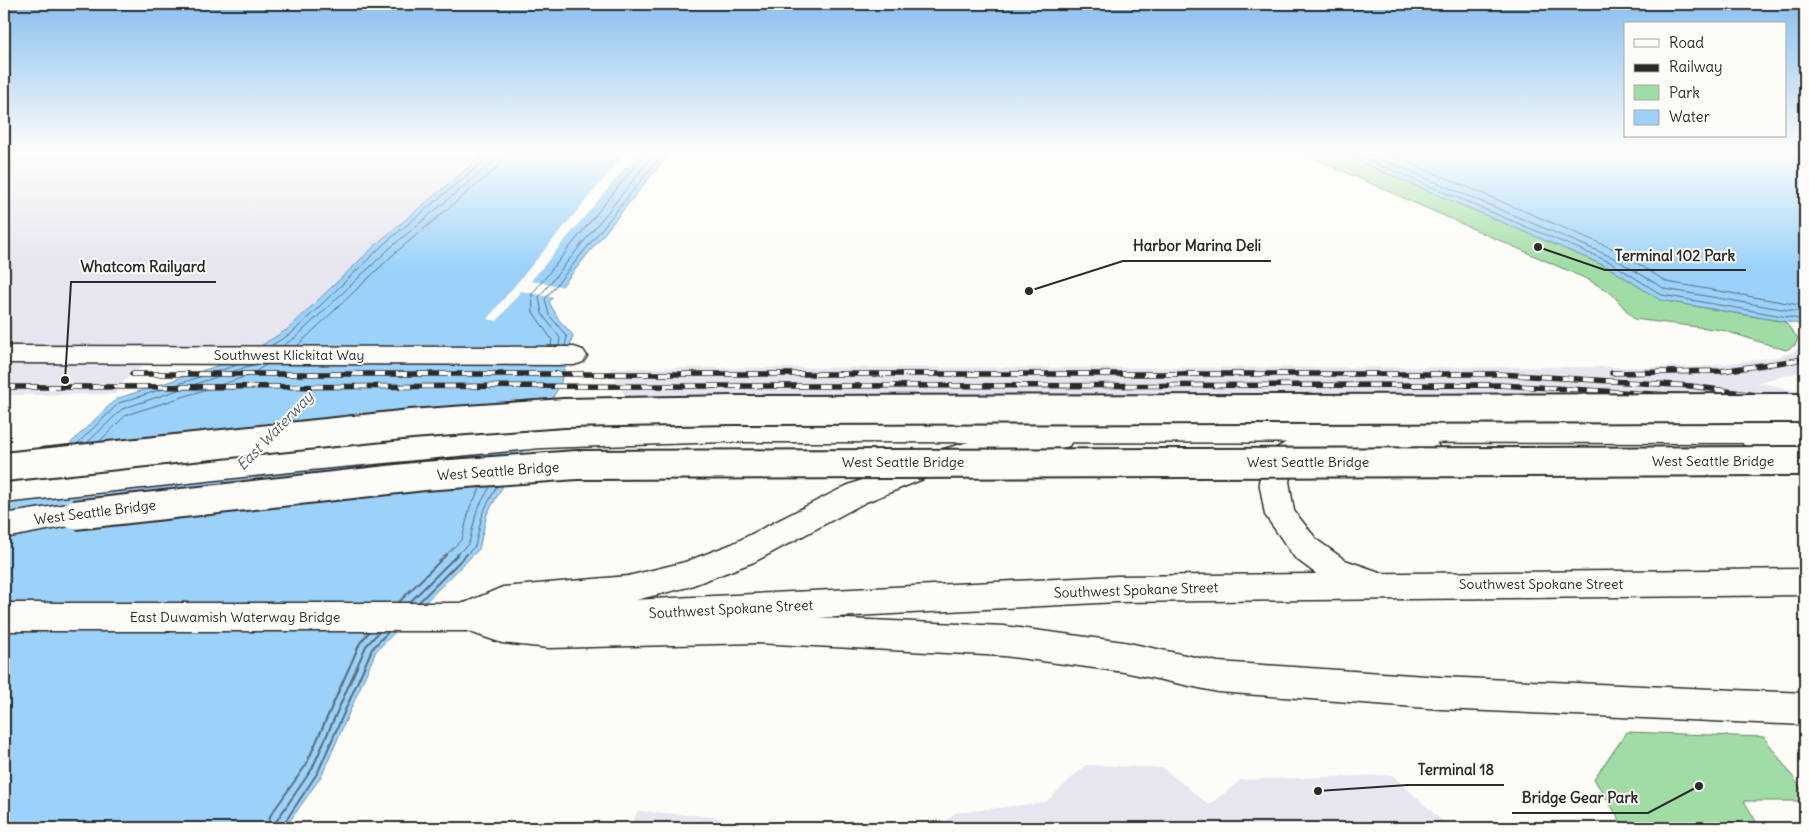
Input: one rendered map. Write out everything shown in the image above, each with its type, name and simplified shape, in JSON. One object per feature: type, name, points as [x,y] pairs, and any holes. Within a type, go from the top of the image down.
[{"type":"main road","name":"Southwest Klickitat Way","points":[[4,354],[574,356]]},
{"type":"main road","points":[[4,467],[411,424],[564,413],[752,410],[1805,408]]},
{"type":"main road","name":"West Seattle Bridge","points":[[4,492],[300,460],[542,438],[600,436],[726,432],[1805,433]]},
{"type":"main road","points":[[466,617],[502,601],[628,589],[688,574],[743,553],[856,494],[950,457],[994,445],[1061,439],[1314,439],[1389,437],[1745,440],[1805,445]]},
{"type":"main road","points":[[1380,585],[1334,570],[1306,549],[1280,515],[1274,482],[1283,457],[1314,439],[1393,449],[1671,451],[1759,463],[1805,474]]},
{"type":"main road","name":"West Seattle Bridge","points":[[4,525],[74,515],[424,476],[577,465],[1805,461]]},
{"type":"main road","name":"Southwest Spokane Street","points":[[466,617],[632,614],[1117,589],[1805,582]]},
{"type":"main road","name":"East Duwamish Waterway Bridge","points":[[4,617],[466,617]]},
{"type":"main road","points":[[466,617],[502,629],[549,634],[757,630],[1004,641],[1124,657],[1218,677],[1441,693],[1805,709]]},
{"type":"shaded area","points":[[4,190],[441,190],[382,239],[288,329],[241,358],[227,363],[143,365],[119,386],[117,394],[4,395]]},
{"type":"shaded area","points":[[1805,347],[1805,371],[1758,382],[1805,393],[1805,432],[1609,402],[1415,396],[625,397],[610,368],[1701,367],[1778,357]]},
{"type":"shaded area","points":[[1086,765],[1163,768],[1209,805],[1241,780],[1392,775],[1450,828],[935,828],[956,813],[1046,802]]},
{"type":"shaded area","points":[[638,811],[714,817],[762,828],[630,828]]},
{"type":"green space","points":[[1385,190],[1426,190],[1608,267],[1660,300],[1785,322],[1798,338],[1795,345],[1786,350],[1722,330],[1634,319],[1611,293],[1589,280]]},
{"type":"green space","points":[[1627,732],[1764,737],[1805,794],[1805,801],[1744,801],[1760,828],[1625,828],[1594,779]]},
{"type":"water","name":"East Waterway","points":[[441,190],[640,190],[549,302],[559,320],[573,335],[560,385],[487,514],[479,549],[376,651],[322,775],[285,828],[4,828],[4,508],[116,399],[241,358],[288,329],[382,239]]},
{"type":"water","points":[[1426,190],[1805,190],[1805,325],[1660,300],[1608,267]]},
{"type":"pier","points":[[595,190],[607,190],[531,281],[564,287],[555,298],[521,291],[497,321],[487,319]]},
{"type":"railway","points":[[1612,373],[1721,371],[1805,359]]},
{"type":"railway","points":[[132,374],[1499,374],[1691,386],[1805,402]]},
{"type":"railway","points":[[4,387],[1500,385],[1705,397],[1805,414]]},
{"type":"place","name":"Terminal 102 Park","points":[[1538,247]]},
{"type":"place","name":"Harbor Marina Deli","points":[[1029,291]]},
{"type":"place","name":"Whatcom Railyard","points":[[65,380]]},
{"type":"place","name":"Bridge Gear Park","points":[[1699,786]]},
{"type":"place","name":"Terminal 18","points":[[1318,791]]}]
